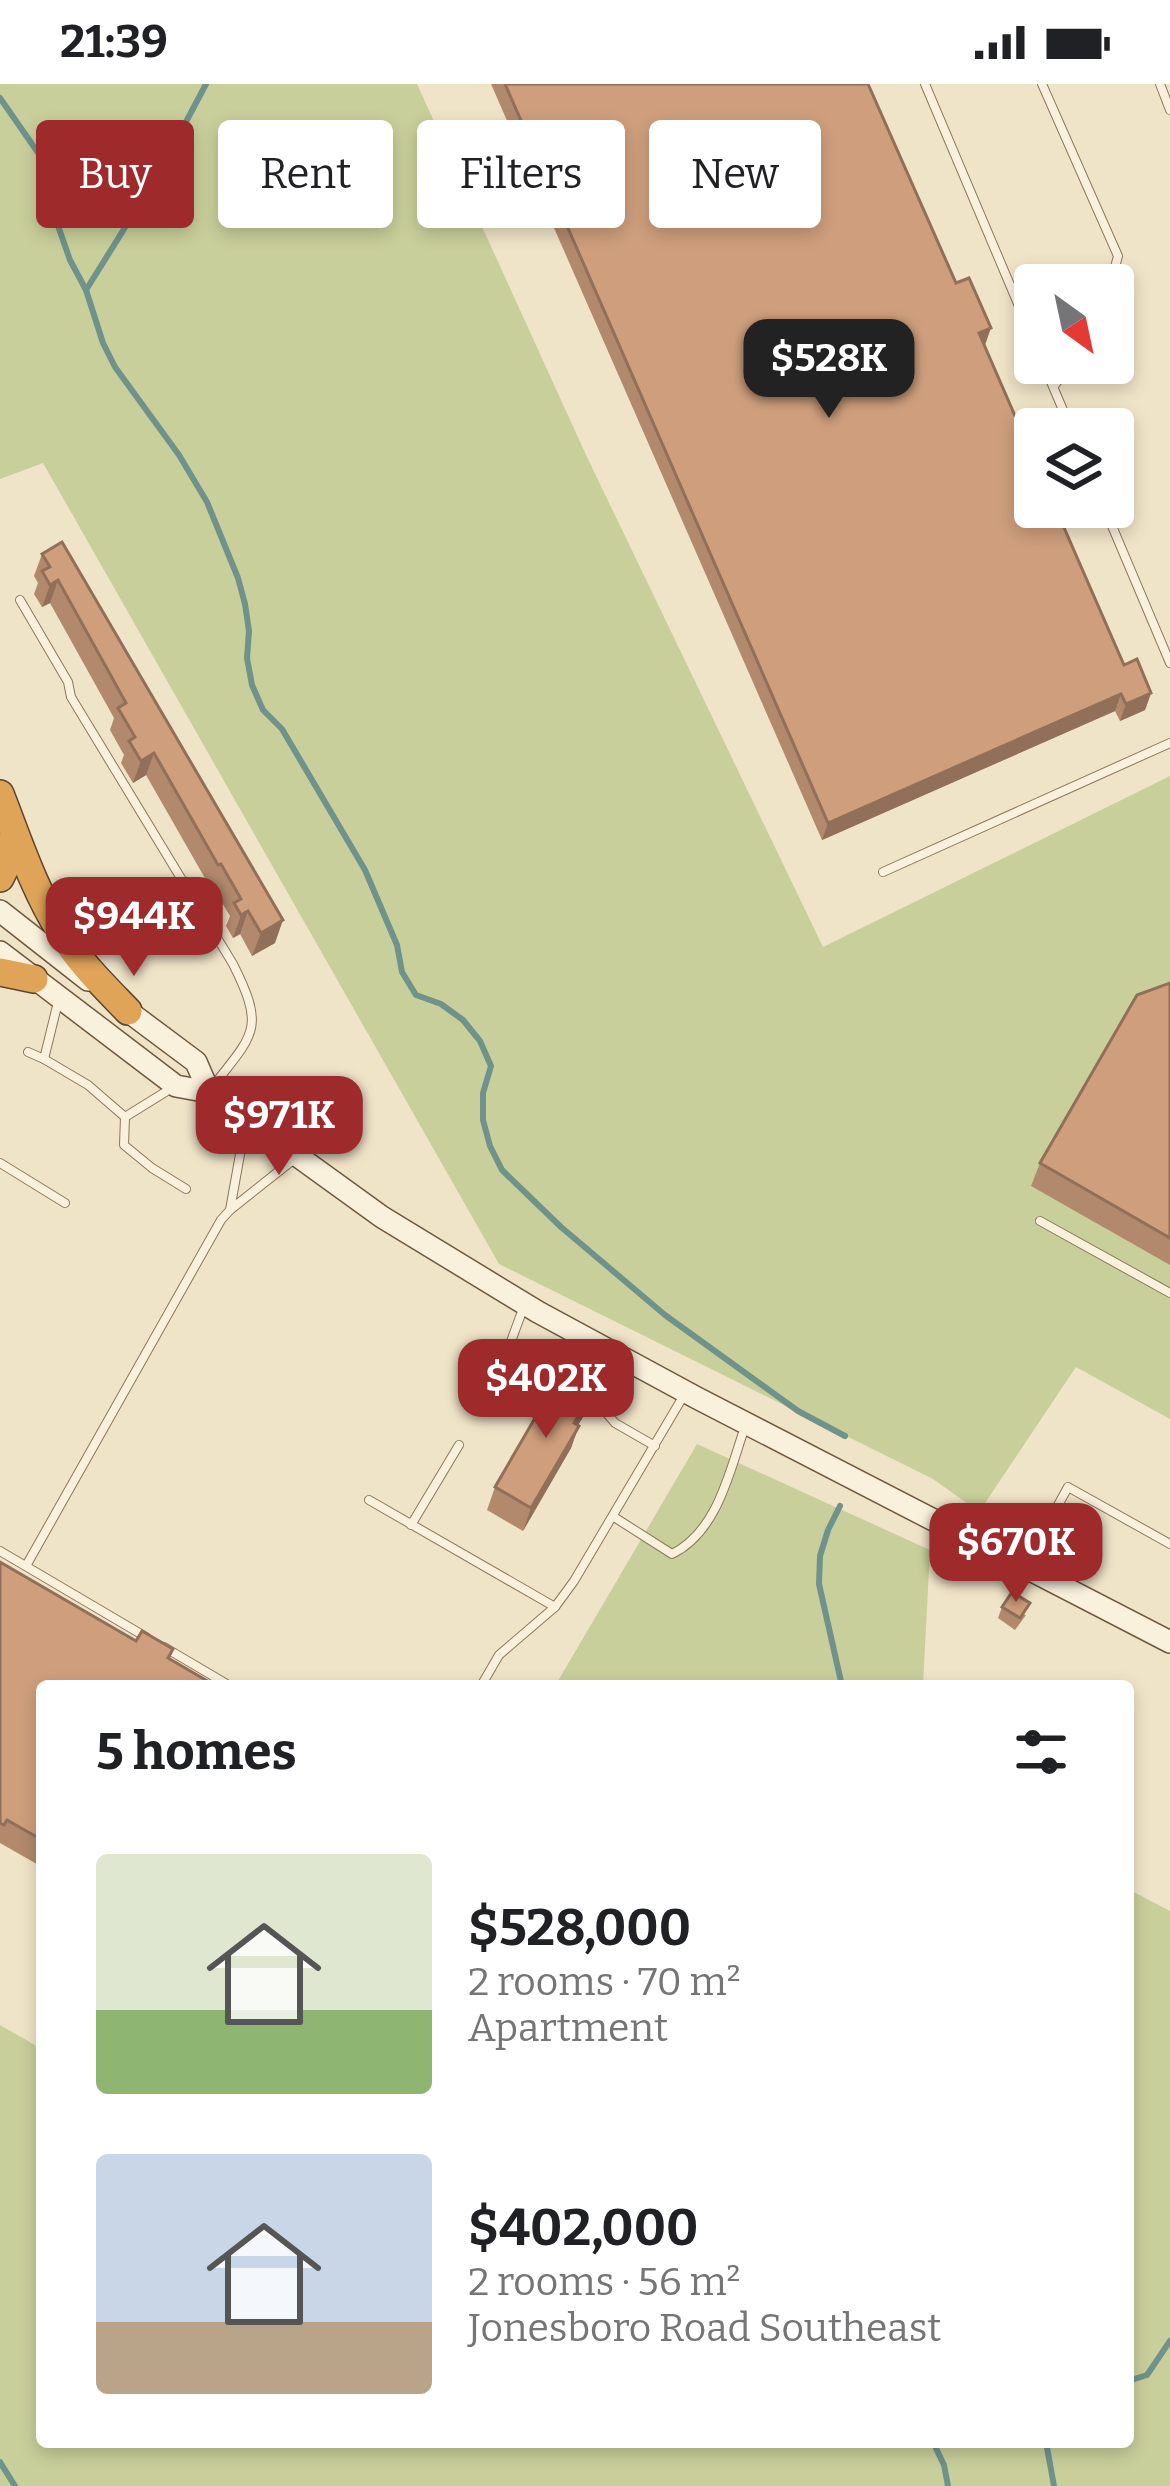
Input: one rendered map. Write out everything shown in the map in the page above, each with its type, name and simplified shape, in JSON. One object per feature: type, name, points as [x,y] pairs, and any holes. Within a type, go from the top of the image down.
[{"type":"highway","points":[[0,794],[62,936],[128,1011]]},
{"type":"highway","points":[[0,878],[10,858],[14,829]]},
{"type":"highway","points":[[0,972],[34,979]]},
{"type":"main road","points":[[0,911],[196,1062],[209,1092]]},
{"type":"main road","points":[[0,952],[176,1086],[209,1092],[382,1217],[525,1304],[1170,1642]]},
{"type":"lane","points":[[926,84],[1014,294]]},
{"type":"lane","points":[[1042,84],[1118,256],[1116,264]]},
{"type":"lane","points":[[1160,84],[1170,110]]},
{"type":"lane","points":[[1052,384],[1062,408]]},
{"type":"lane","points":[[1113,528],[1170,663]]},
{"type":"lane","points":[[20,600],[68,682],[80,713],[249,998],[253,1026],[249,1039],[209,1092]]},
{"type":"lane","points":[[883,872],[1170,743]]},
{"type":"lane","points":[[44,1059],[59,998]]},
{"type":"lane","points":[[28,1052],[88,1085],[124,1117],[124,1145],[186,1189]]},
{"type":"lane","points":[[124,1117],[176,1086]]},
{"type":"lane","points":[[230,1210],[247,1120]]},
{"type":"lane","points":[[26,1566],[221,1220],[298,1156]]},
{"type":"lane","points":[[0,1163],[65,1203]]},
{"type":"lane","points":[[1040,1221],[1170,1293]]},
{"type":"lane","points":[[525,1304],[496,1390],[512,1403],[532,1400],[556,1379],[597,1402],[615,1424],[655,1446]]},
{"type":"lane","points":[[484,1680],[499,1655],[555,1607],[614,1517],[686,1391]]},
{"type":"lane","points":[[614,1517],[673,1554],[685,1548],[703,1529],[719,1500],[746,1422]]},
{"type":"lane","points":[[411,1525],[459,1445]]},
{"type":"lane","points":[[1025,1566],[1068,1487],[1170,1544]]},
{"type":"lane","points":[[369,1501],[555,1607]]},
{"type":"lane","points":[[0,1551],[220,1680]]},
{"type":"green space","points":[[0,84],[417,84],[433,120],[417,120],[417,228],[483,228],[587,457],[823,947],[1170,776],[1170,1419],[1076,1367],[979,1512],[933,1479],[499,1264],[43,463],[0,479]]},
{"type":"green space","points":[[697,1444],[930,1550],[923,1680],[559,1680]]},
{"type":"green space","points":[[1134,1892],[1170,1911],[1170,2486],[0,2486],[0,2025],[36,2046],[36,2448],[1134,2448]]},
{"type":"building","points":[[505,84],[868,84],[956,283],[969,278],[991,328],[979,333],[1014,414],[1014,528],[1064,528],[1124,665],[1137,659],[1151,693],[1126,704],[1121,694],[828,823],[568,228],[625,228],[625,120],[521,120]]},
{"type":"building","points":[[62,542],[283,920],[261,933],[248,911],[241,915],[234,903],[241,899],[154,753],[141,761],[129,741],[135,737],[118,708],[126,703],[58,580],[50,585],[42,571],[50,567],[42,554]]},
{"type":"building","points":[[1170,983],[1170,1238],[1040,1163],[1137,995]]},
{"type":"building","points":[[570,1369],[597,1384],[574,1423],[579,1426],[531,1508],[495,1487],[542,1406],[547,1408]]},
{"type":"building","points":[[0,1562],[136,1641],[142,1631],[173,1649],[168,1658],[206,1680],[36,1680],[36,1837],[7,1820],[0,1823]]},
{"type":"building","points":[[1012,1592],[1030,1603],[1020,1618],[1002,1607]]},
{"type":"waterway","points":[[86,290],[159,173],[206,84]]},
{"type":"waterway","points":[[0,98],[48,167],[56,220],[115,367],[207,502],[238,578],[249,631],[252,685],[263,710],[282,729],[365,870],[397,945],[402,972],[416,995],[441,1004],[480,1041],[491,1066],[483,1093],[483,1120],[502,1170],[665,1315],[798,1411],[845,1436]]},
{"type":"waterway","points":[[840,1506],[820,1556],[819,1584],[841,1680]]},
{"type":"waterway","points":[[1134,2379],[1147,2375],[1170,2341]]},
{"type":"waterway","points":[[936,2448],[948,2486]]},
{"type":"waterway","points":[[1047,2448],[1054,2486]]},
{"type":"waterway","points":[[0,2462],[15,2486]]}]
